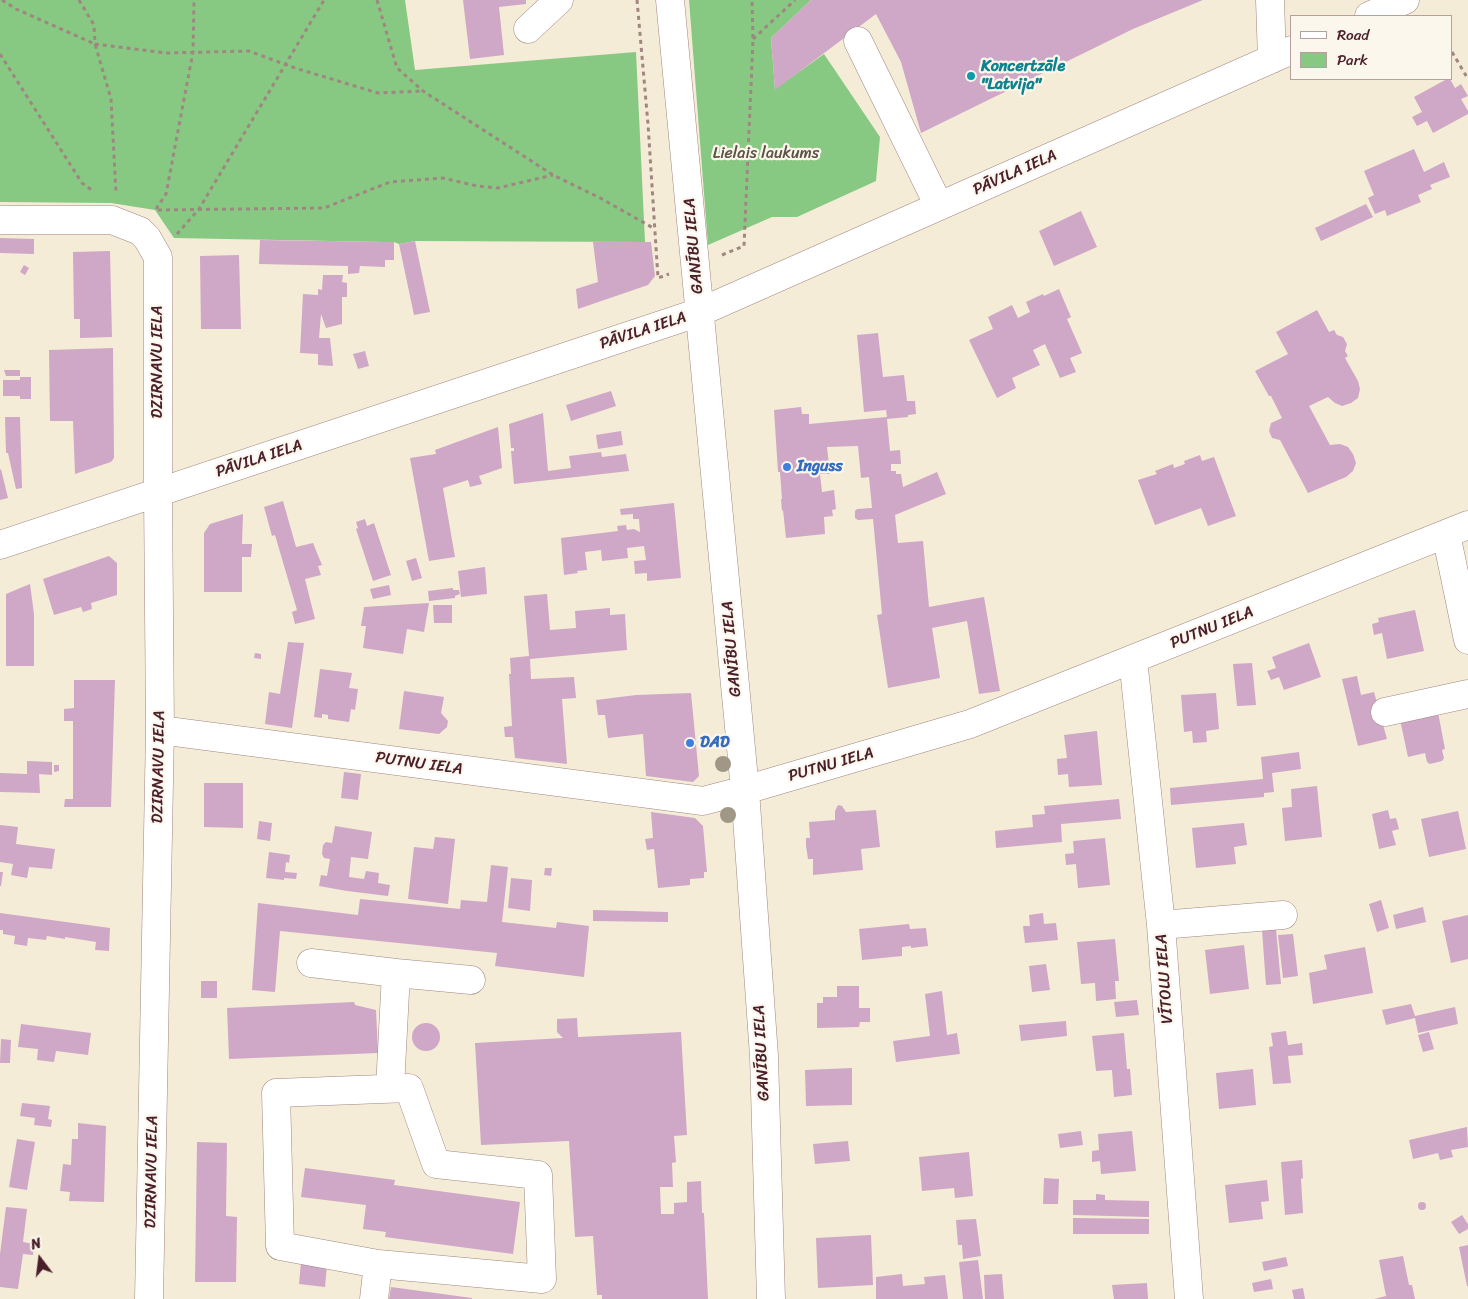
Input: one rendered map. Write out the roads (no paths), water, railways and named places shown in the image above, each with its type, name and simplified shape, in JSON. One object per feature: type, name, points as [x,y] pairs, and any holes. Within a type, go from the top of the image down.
[{"type":"street","points":[[528,29],[559,0]]},
{"type":"street","name":"GANĪBU IELA","points":[[670,0],[745,790],[764,1056],[771,1299]]},
{"type":"street","points":[[1270,0],[1282,55]]},
{"type":"street","points":[[858,40],[939,206]]},
{"type":"street","name":"PĀVILA IELA","points":[[0,546],[700,312],[1282,55]]},
{"type":"street","name":"DZIRNAVU IELA","points":[[0,220],[112,212],[140,231],[152,247],[158,493],[160,730],[149,1299]]},
{"type":"street","points":[[1457,530],[1468,640]]},
{"type":"street","name":"PUTNU IELA","points":[[160,730],[703,801],[970,724],[1457,530]]},
{"type":"street","name":"VĪTOLU IELA","points":[[1133,659],[1161,925],[1189,1299]]},
{"type":"street","points":[[1385,712],[1468,694]]},
{"type":"street","points":[[1161,925],[1283,915]]},
{"type":"street","points":[[311,963],[471,980]]},
{"type":"street","points":[[390,1088],[396,973]]},
{"type":"street","points":[[409,1088],[436,1164],[538,1175],[542,1279],[378,1264],[280,1246],[276,1093],[409,1088]]},
{"type":"street","points":[[374,1299],[378,1264]]},
{"type":"place","name":"Koncertzāle \"Latvija\"","points":[[971,76]]},
{"type":"place","name":"Inguss","points":[[787,467]]},
{"type":"place","name":"DAD","points":[[690,743]]},
{"type":"park label","name":"Lielais laukums","points":[[766,154]]}]
